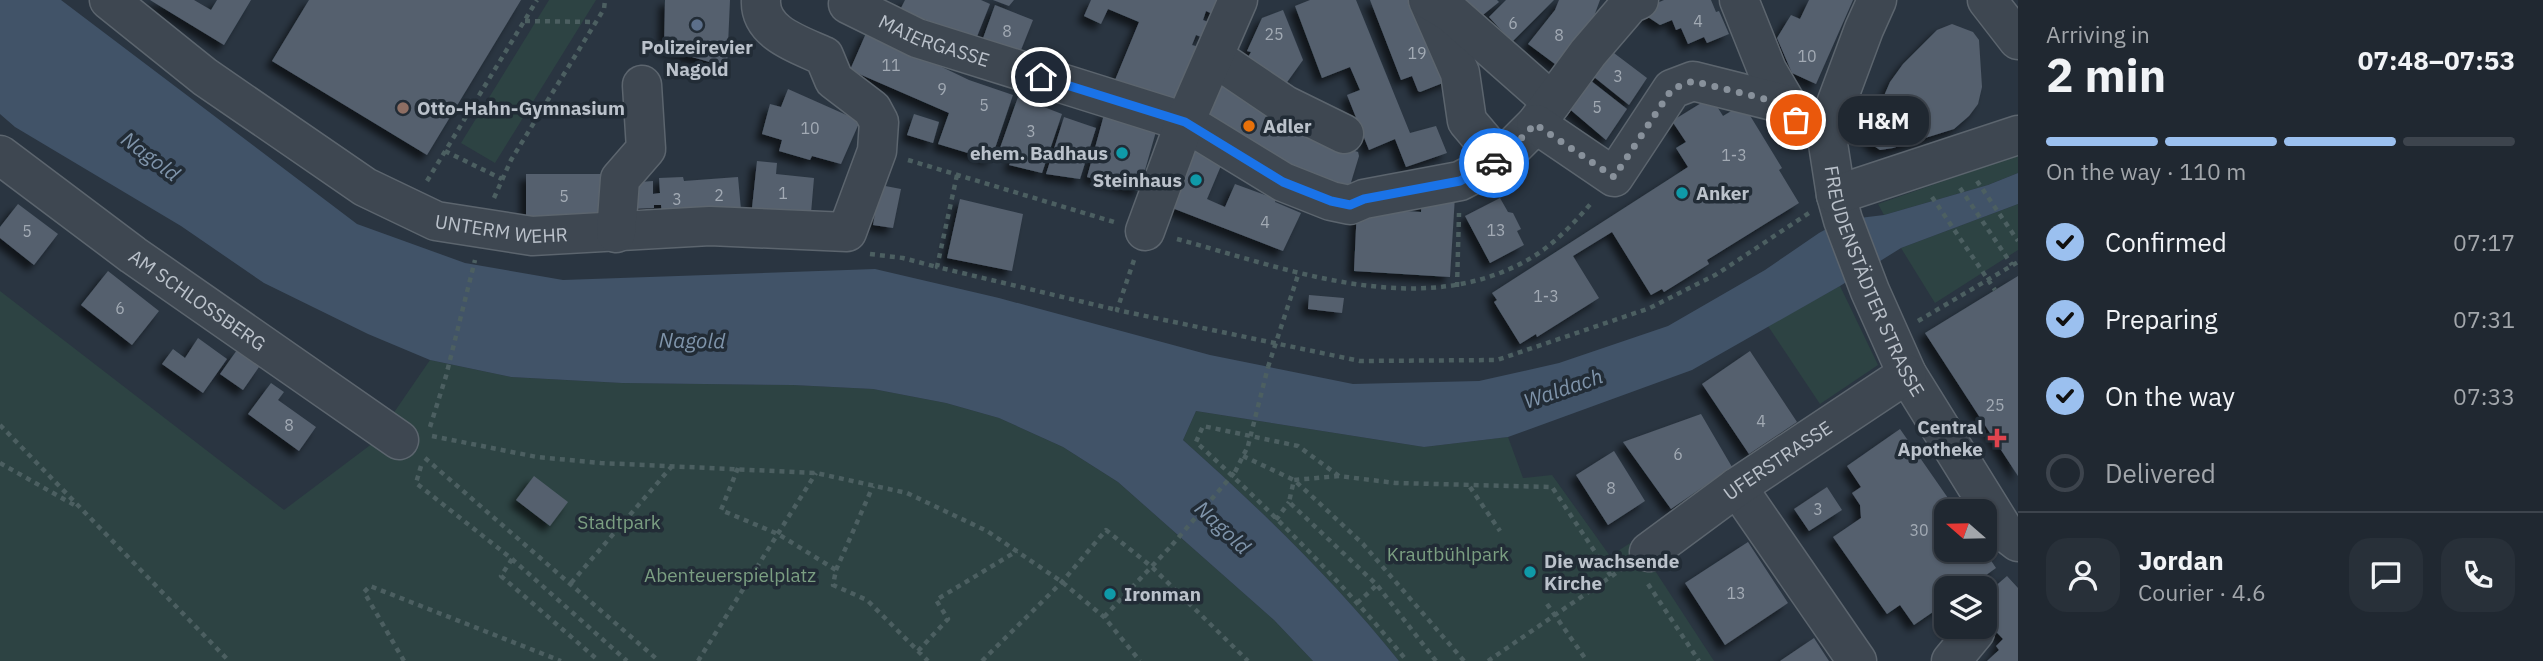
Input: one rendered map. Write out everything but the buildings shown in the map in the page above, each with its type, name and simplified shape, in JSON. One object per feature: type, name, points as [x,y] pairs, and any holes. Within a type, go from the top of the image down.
[{"type":"street","name":"UNTERM WEHR","points":[[109,0],[228,92],[365,187],[478,244],[532,236],[710,226],[847,232],[878,136]]},
{"type":"street","points":[[761,0],[761,8],[771,26],[785,39],[824,56],[834,80],[872,109],[878,136]]},
{"type":"street","points":[[1145,231],[1185,122],[1238,0]]},
{"type":"street","points":[[1428,0],[1451,13],[1504,60],[1544,113],[1614,177],[1672,89],[1693,81],[1785,104]]},
{"type":"street","points":[[1428,0],[1460,73],[1467,121],[1500,160]]},
{"type":"street","name":"MAIERGASSE","points":[[848,2],[917,37],[1185,122],[1283,182],[1331,201],[1350,205],[1364,199],[1460,181],[1500,160],[1544,113],[1588,53],[1630,4],[1639,0]]},
{"type":"street","name":"FREUDENSTÄDTER STRASSE","points":[[1877,0],[1826,131],[1839,207],[1870,291],[1907,374],[2006,532],[2018,542]]},
{"type":"street","points":[[1987,0],[2018,40]]},
{"type":"street","points":[[824,56],[848,2]]},
{"type":"street","points":[[1746,3],[1767,70],[1785,104],[1796,120],[1826,131]]},
{"type":"street","points":[[1214,57],[1285,105],[1344,134]]},
{"type":"street","points":[[1463,95],[1504,60]]},
{"type":"street","points":[[616,233],[620,179],[646,149],[642,85]]},
{"type":"street","points":[[1839,207],[2018,135]]},
{"type":"street","name":"AM SCHLOSSBERG","points":[[0,155],[133,255],[399,440]]},
{"type":"street","name":"UFERSTRASSE","points":[[1641,557],[1737,487],[1907,374]]},
{"type":"street","points":[[1737,487],[1857,661]]},
{"type":"street","points":[[1951,661],[1969,639]]},
{"type":"path","points":[[411,209],[537,0]]},
{"type":"path","points":[[605,0],[604,9],[502,179],[478,244],[446,376],[428,435],[537,457],[601,463],[673,464],[816,473],[907,493],[987,531],[1062,582],[1104,617],[1140,661]]},
{"type":"path","points":[[524,21],[595,23]]},
{"type":"path","points":[[878,136],[957,175],[1145,231],[1361,286],[1416,289],[1457,287],[1503,271],[1539,253],[1573,224],[1614,177]]},
{"type":"path","points":[[445,151],[502,179]]},
{"type":"path","points":[[957,175],[937,267],[1117,310],[1360,361],[1497,360],[1650,308],[1839,207]]},
{"type":"path","points":[[1974,176],[2018,241]]},
{"type":"path","points":[[1457,287],[1460,181]]},
{"type":"path","points":[[1957,184],[2012,265]]},
{"type":"path","points":[[1926,188],[1995,290]]},
{"type":"path","points":[[1117,310],[1145,231]]},
{"type":"path","points":[[1890,338],[2018,262]]},
{"type":"path","points":[[1104,617],[1172,545],[1235,472],[1248,446],[1274,343],[1298,271]]},
{"type":"path","points":[[0,425],[229,661]]},
{"type":"path","points":[[1339,476],[1298,446],[1249,433],[1203,426],[1196,442],[1357,603],[1407,661]]},
{"type":"path","points":[[627,661],[512,559],[416,483],[424,456],[659,661]]},
{"type":"path","points":[[1243,456],[1294,480],[1363,544],[1464,661]]},
{"type":"path","points":[[0,463],[81,509]]},
{"type":"path","points":[[571,583],[673,464]]},
{"type":"path","points":[[738,468],[721,510],[778,534],[836,569]]},
{"type":"path","points":[[698,661],[816,473]]},
{"type":"path","points":[[1294,480],[1339,476],[1395,483],[1552,488],[1611,576]]},
{"type":"path","points":[[1276,520],[1289,502],[1294,480]]},
{"type":"path","points":[[873,486],[836,569],[833,585],[867,600],[928,661]]},
{"type":"path","points":[[1469,487],[1500,531]]},
{"type":"path","points":[[1289,502],[1377,585],[1436,661]]},
{"type":"path","points":[[982,661],[1062,582],[1106,530],[1152,567],[1248,661]]},
{"type":"path","points":[[918,651],[948,619],[936,600],[1017,551]]},
{"type":"path","points":[[1489,661],[1641,557],[1699,661]]},
{"type":"path","points":[[512,559],[501,576],[599,661]]},
{"type":"path","points":[[1357,603],[1377,585]]},
{"type":"path","points":[[404,661],[364,592],[370,586],[561,661]]},
{"type":"path","points":[[1547,604],[1587,661]]},
{"type":"green space","points":[[549,0],[596,0],[495,163],[461,143]]},
{"type":"green space","points":[[2018,155],[2018,173],[1988,185],[1884,215],[1878,204]]},
{"type":"green space","points":[[2018,204],[2018,250],[1935,303],[1901,248]]},
{"type":"green space","points":[[1840,286],[1878,365],[1820,404],[1768,326]]},
{"type":"green space","name":"Stadtpark","points":[[0,291],[284,510],[373,443],[430,360],[511,377],[622,383],[873,389],[946,403],[999,418],[1063,447],[1118,482],[1274,620],[1313,661],[0,661]]},
{"type":"green space","name":"Krautbühlpark","points":[[1196,411],[1424,447],[1508,437],[1523,478],[1552,475],[1610,556],[1635,540],[1714,661],[1399,661],[1349,602],[1296,546],[1183,440]]},
{"type":"water","points":[[0,0],[61,0],[357,224],[465,263],[563,280],[875,269],[999,298],[1210,355],[1353,384],[1479,381],[1559,363],[1668,326],[1765,270],[1843,220],[1884,215],[1988,185],[2018,173],[2018,204],[1901,248],[1692,370],[1508,437],[1424,447],[1196,411],[1183,440],[1296,546],[1349,602],[1399,661],[1313,661],[1274,620],[1118,482],[1063,447],[999,418],[946,403],[873,389],[622,383],[511,377],[430,360],[368,334],[264,283],[181,226],[15,127],[0,114]]},
{"type":"way so far","points":[[1494,163],[1535,124],[1614,177],[1672,89],[1693,81],[1785,104],[1796,120]]},
{"type":"place","name":"Polizeirevier Nagold","points":[[697,25]]},
{"type":"place","name":"Otto-Hahn-Gymnasium","points":[[403,108]]},
{"type":"place","name":"H&M","points":[[1796,120]]},
{"type":"place","name":"Adler","points":[[1249,126]]},
{"type":"place","name":"ehem. Badhaus","points":[[1122,153]]},
{"type":"place","name":"Steinhaus","points":[[1196,180]]},
{"type":"place","name":"Anker","points":[[1682,193]]},
{"type":"place","name":"Central Apotheke","points":[[1997,438]]},
{"type":"place","name":"Die wachsende Kirche","points":[[1530,572]]},
{"type":"place","name":"Ironman","points":[[1110,594]]},
{"type":"route","points":[[1041,77],[1185,122],[1283,182],[1331,201],[1350,205],[1364,199],[1460,181],[1494,163]]},
{"type":"water label","name":"Nagold","points":[[151,156]]},
{"type":"water label","name":"Nagold","points":[[692,340]]},
{"type":"water label","name":"Waldach","points":[[1563,388]]},
{"type":"water label","name":"Nagold","points":[[1223,527]]},
{"type":"park label","name":"Abenteuerspielplatz","points":[[730,575]]}]
